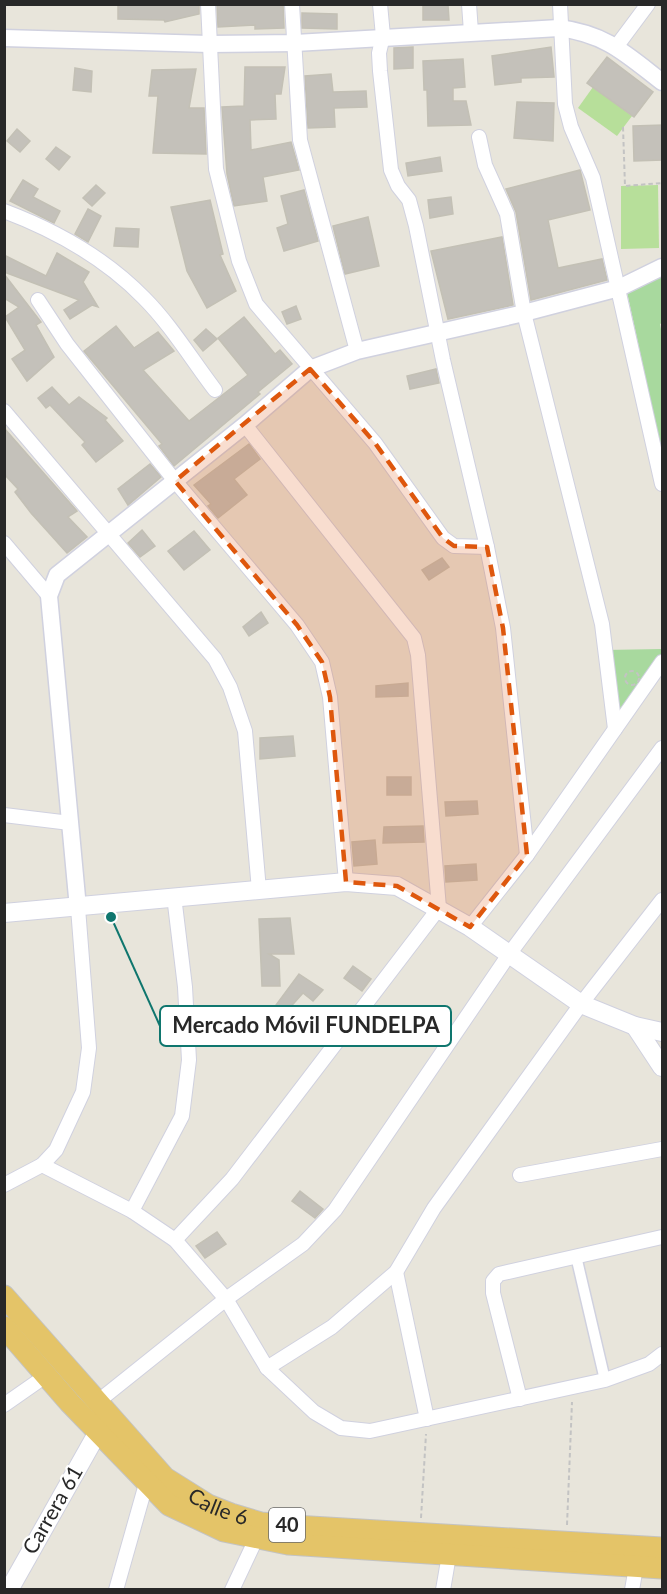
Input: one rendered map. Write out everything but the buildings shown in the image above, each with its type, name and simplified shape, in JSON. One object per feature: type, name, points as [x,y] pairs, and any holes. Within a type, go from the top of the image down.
[{"type":"highway","name":"Calle 6","points":[[4,1296],[96,1403],[165,1478],[207,1505],[261,1523],[663,1548]]},
{"type":"highway","name":"Calle 6","points":[[4,1327],[146,1484],[169,1505],[224,1531],[256,1539],[449,1555],[663,1568]]},
{"type":"main road","points":[[4,913],[346,882],[396,886],[470,927],[581,1004],[635,1026],[663,1032]]},
{"type":"main road","points":[[635,1026],[663,1067]]},
{"type":"main road","name":"Carrera 61","points":[[9,1590],[98,1432]]},
{"type":"street","points":[[208,4],[216,169],[239,261],[256,304],[375,443],[443,538],[454,546],[487,548]]},
{"type":"street","points":[[292,4],[300,140],[357,351]]},
{"type":"street","points":[[380,4],[382,36],[379,53],[380,71],[391,170],[398,186],[409,200],[503,627],[527,855]]},
{"type":"street","points":[[470,4],[471,32]]},
{"type":"street","points":[[560,4],[559,28],[565,104],[571,127],[592,178],[663,484]]},
{"type":"street","points":[[616,47],[648,4]]},
{"type":"street","points":[[4,38],[209,44],[295,43],[382,36],[559,28],[586,31],[616,47],[663,82]]},
{"type":"street","points":[[479,136],[486,165],[507,214],[524,313],[602,624],[615,729]]},
{"type":"street","points":[[4,211],[47,227],[110,268],[145,299],[215,390]]},
{"type":"street","points":[[4,1185],[42,1165],[56,1150],[83,1092],[89,1048],[49,596],[57,575],[245,425],[310,369],[357,351],[524,313],[619,288],[663,267]]},
{"type":"street","points":[[38,300],[67,344],[175,481],[297,625],[322,662],[330,697],[346,882]]},
{"type":"street","points":[[4,411],[214,658],[230,687],[245,731],[259,890]]},
{"type":"street","points":[[175,1240],[232,1179],[439,908],[418,655],[414,638],[245,425]]},
{"type":"street","points":[[4,543],[49,596]]},
{"type":"street","points":[[470,927],[527,855],[663,662]]},
{"type":"street","points":[[96,1403],[226,1299],[303,1244],[335,1210],[510,953],[663,748]]},
{"type":"street","points":[[4,816],[70,823]]},
{"type":"street","points":[[132,1211],[182,1116],[185,1094],[189,1060],[186,997],[174,896]]},
{"type":"street","points":[[267,1368],[332,1327],[396,1272],[434,1208],[581,1004],[663,900]]},
{"type":"street","points":[[520,1175],[663,1149]]},
{"type":"street","points":[[42,1165],[132,1211],[175,1240],[226,1299],[267,1368],[314,1412],[341,1428],[370,1431],[605,1380],[649,1364],[663,1354]]},
{"type":"street","points":[[520,1399],[493,1293],[493,1281],[499,1274],[663,1237]]},
{"type":"street","points":[[576,1256],[605,1380]]},
{"type":"street","points":[[396,1272],[427,1419]]},
{"type":"street","points":[[4,1405],[46,1375]]},
{"type":"street","points":[[116,1590],[146,1484]]},
{"type":"street","points":[[232,1590],[256,1539]]},
{"type":"street","points":[[443,1590],[449,1555]]},
{"type":"street","points":[[632,1590],[636,1567]]},
{"type":"path","points":[[623,127],[626,186],[663,183]]},
{"type":"path","points":[[636,672],[639,680],[636,684],[629,685],[626,675],[636,672]]},
{"type":"path","points":[[567,1542],[573,1387]]},
{"type":"path","points":[[420,1534],[427,1419]]},
{"type":"highlighted area","points":[[310,369],[375,443],[443,538],[454,546],[487,547],[503,628],[527,855],[470,927],[397,886],[346,882],[330,697],[322,662],[297,625],[175,481]]},
{"type":"green space","points":[[593,87],[632,116],[617,136],[578,108]]},
{"type":"green space","points":[[658,185],[659,248],[621,249],[621,186]]},
{"type":"green space","points":[[662,275],[662,323],[660,324],[662,334],[662,453],[627,292]]},
{"type":"green space","points":[[662,649],[662,662],[615,729],[605,650]]},
{"type":"place","name":"Mercado Móvil FUNDELPA","points":[[111,917]]}]
